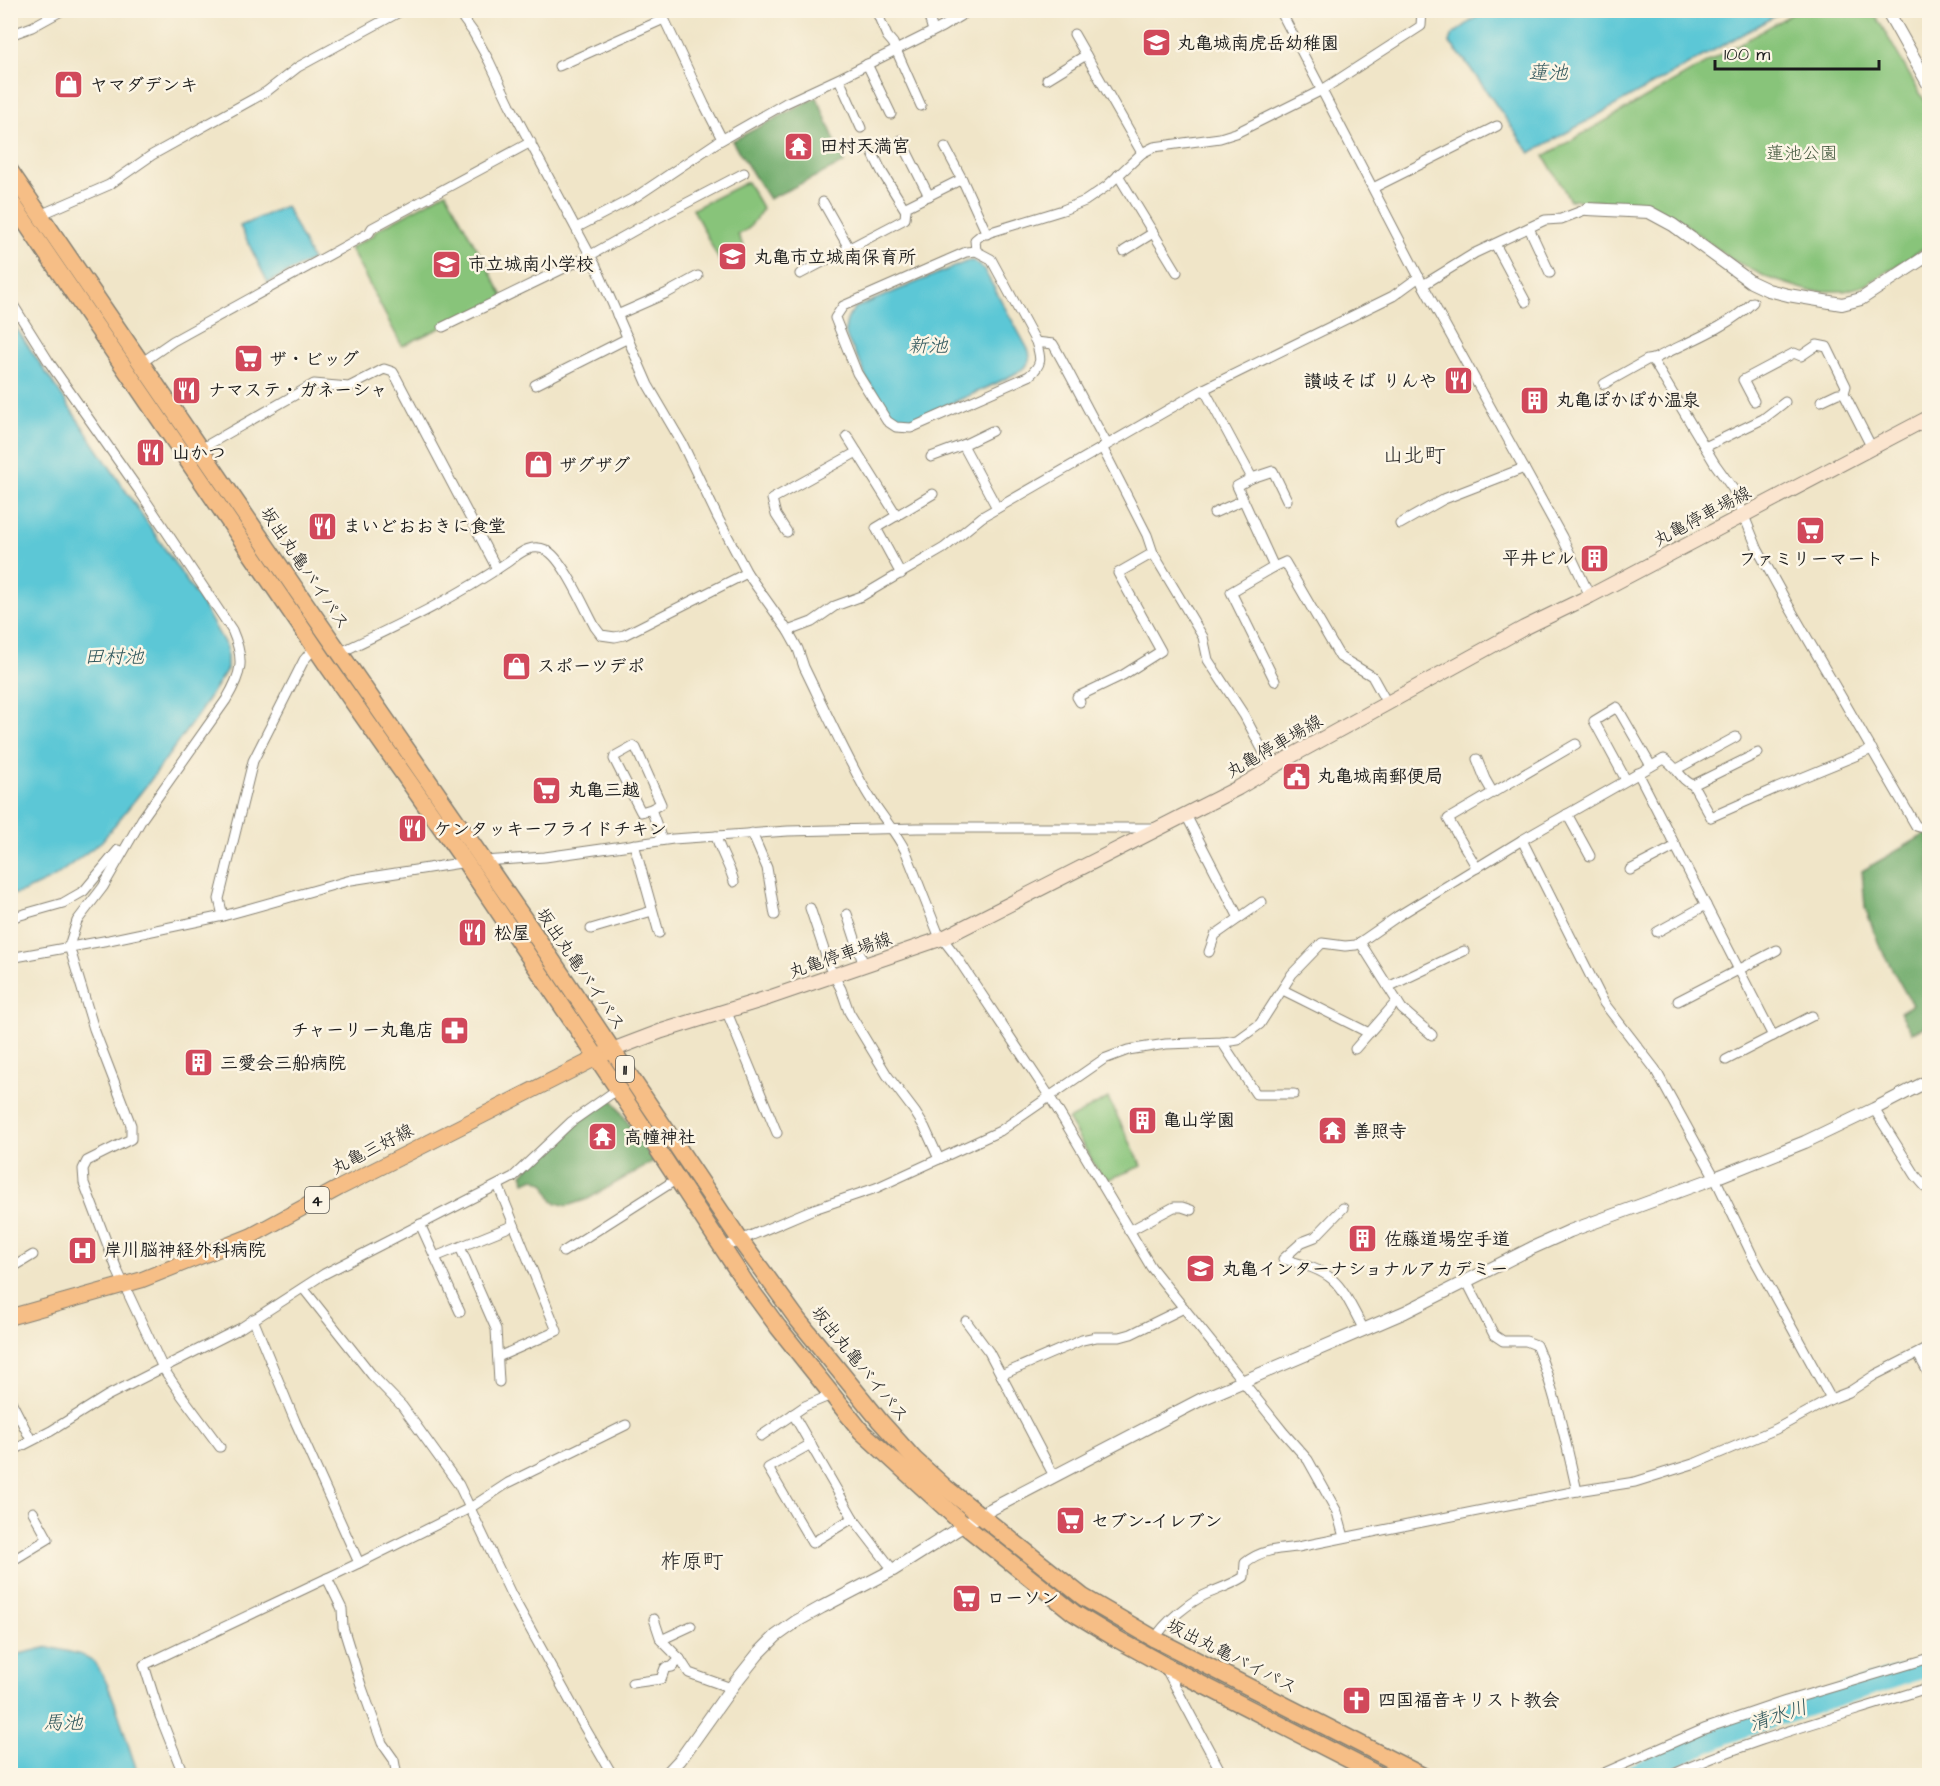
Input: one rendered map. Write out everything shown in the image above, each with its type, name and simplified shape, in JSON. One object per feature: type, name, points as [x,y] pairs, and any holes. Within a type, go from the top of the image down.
[{"type":"highway","name":"坂出丸亀バイパス","points":[[10,171],[141,363],[194,453],[315,647],[466,862],[722,1248],[778,1327],[861,1431],[964,1525],[1074,1613],[1117,1640],[1164,1665],[1381,1776]]},
{"type":"highway","name":"坂出丸亀バイパス","points":[[10,200],[339,653],[485,861],[740,1240],[804,1328],[880,1421],[915,1460],[1083,1597],[1155,1639],[1423,1776]]},
{"type":"main road","name":"丸亀停車場線","points":[[612,1050],[653,1034],[834,976],[943,938],[1186,815],[1524,628],[1590,596],[1929,417]]},
{"type":"main road","name":"丸亀三好線","points":[[10,1317],[141,1280],[251,1236],[339,1188],[612,1050]]},
{"type":"street","points":[[10,35],[32,27],[63,10]]},
{"type":"street","points":[[40,214],[109,185],[152,154],[266,92],[297,67],[403,10]]},
{"type":"street","points":[[457,10],[473,32],[576,228],[648,385],[682,443],[747,573],[788,631],[865,789],[906,852],[938,933],[1050,1097],[1151,1267],[1308,1460],[1337,1512],[1344,1537]]},
{"type":"street","points":[[876,10],[886,36],[893,43],[921,106]]},
{"type":"street","points":[[927,10],[933,31]]},
{"type":"street","points":[[576,228],[637,196],[722,139],[786,103],[896,50],[970,10]]},
{"type":"street","points":[[1280,10],[1421,281],[1562,537],[1590,596]]},
{"type":"street","points":[[976,250],[975,240],[981,235],[1085,201],[1107,186],[1142,153],[1154,147],[1220,138],[1236,133],[1322,90],[1421,26],[1422,10]]},
{"type":"street","points":[[1887,10],[1929,87]]},
{"type":"street","points":[[559,66],[662,15],[722,139]]},
{"type":"street","points":[[1074,34],[1142,153]]},
{"type":"street","points":[[1047,79],[1086,55]]},
{"type":"street","points":[[867,64],[891,114]]},
{"type":"street","points":[[838,79],[861,129]]},
{"type":"street","points":[[1373,188],[1497,126]]},
{"type":"street","points":[[901,140],[929,195]]},
{"type":"street","points":[[141,363],[173,341],[369,233],[372,228],[531,142]]},
{"type":"street","points":[[945,147],[962,178],[987,234]]},
{"type":"street","points":[[873,154],[906,211]]},
{"type":"street","points":[[443,327],[590,256],[637,228],[744,172]]},
{"type":"street","points":[[1118,175],[1177,272]]},
{"type":"street","points":[[800,274],[905,219],[906,207],[962,178]]},
{"type":"street","points":[[823,202],[849,248]]},
{"type":"street","points":[[788,631],[812,622],[835,606],[862,596],[901,574],[944,548],[982,517],[1204,389],[1545,219],[1561,219],[1587,209],[1649,212],[1673,225],[1751,282],[1768,290],[1788,295],[1842,304],[1861,299],[1929,254]]},
{"type":"street","points":[[1529,228],[1550,273]]},
{"type":"street","points":[[1124,251],[1153,233]]},
{"type":"street","points":[[1496,244],[1526,302]]},
{"type":"street","points":[[976,250],[991,259],[1036,342],[1041,356],[1038,368],[1029,376],[911,428],[896,427],[887,421],[857,373],[836,318],[843,306],[966,252],[976,250]]},
{"type":"street","points":[[617,315],[667,293],[698,276]]},
{"type":"street","points":[[1518,286],[1528,282]]},
{"type":"street","points":[[10,300],[49,362],[232,630],[237,642],[241,670],[226,700],[142,819],[84,891],[63,903],[10,918]]},
{"type":"street","points":[[1604,384],[1725,323],[1743,312],[1753,302]]},
{"type":"street","points":[[535,385],[628,338]]},
{"type":"street","points":[[1036,342],[1053,344],[1074,380],[1153,554],[1203,637],[1208,660],[1244,715],[1272,768]]},
{"type":"street","points":[[1754,401],[1743,380],[1794,353],[1801,356],[1817,345],[1827,347],[1846,386],[1844,393],[1872,448]]},
{"type":"street","points":[[1652,359],[1733,489],[1758,550],[1786,603],[1916,826],[1923,828],[1929,825]]},
{"type":"street","points":[[194,453],[314,384],[349,387],[384,369],[389,370],[397,379],[497,569]]},
{"type":"street","points":[[1204,389],[1252,478]]},
{"type":"street","points":[[1821,401],[1838,393],[1844,393]]},
{"type":"street","points":[[1705,447],[1763,419],[1785,402]]},
{"type":"street","points":[[931,457],[992,431]]},
{"type":"street","points":[[847,436],[897,516]]},
{"type":"street","points":[[963,445],[998,508]]},
{"type":"street","points":[[786,532],[776,515],[772,499],[857,452]]},
{"type":"street","points":[[1400,524],[1444,499],[1524,468]]},
{"type":"street","points":[[1274,567],[1237,486],[1274,471],[1287,500]]},
{"type":"street","points":[[901,574],[876,528],[933,494]]},
{"type":"street","points":[[1214,513],[1243,500]]},
{"type":"street","points":[[339,653],[437,605],[522,551],[534,547],[552,553],[601,635],[615,637],[624,635],[747,573]]},
{"type":"street","points":[[1080,702],[1077,697],[1123,675],[1161,651],[1118,573],[1153,554]]},
{"type":"street","points":[[1275,681],[1231,592],[1285,562],[1340,657],[1372,676],[1387,704]]},
{"type":"street","points":[[223,916],[219,899],[253,761],[304,660],[315,647]]},
{"type":"street","points":[[1626,780],[1594,721],[1617,707],[1651,766]]},
{"type":"street","points":[[1677,769],[1736,737]]},
{"type":"street","points":[[1477,868],[1448,819],[1576,744]]},
{"type":"street","points":[[633,746],[636,748],[661,804],[651,809],[641,812],[614,759],[615,756],[633,746]]},
{"type":"street","points":[[722,1248],[811,1210],[876,1188],[1000,1131],[1104,1059],[1128,1050],[1166,1044],[1238,1040],[1260,1024],[1292,974],[1322,943],[1356,945],[1398,916],[1521,840],[1664,759],[1677,769],[1684,782],[1693,785],[1711,817],[1872,749]]},
{"type":"street","points":[[1693,785],[1758,753]]},
{"type":"street","points":[[1477,759],[1493,793]]},
{"type":"street","points":[[1638,773],[1773,1036]]},
{"type":"street","points":[[651,809],[662,840]]},
{"type":"street","points":[[1567,814],[1590,856]]},
{"type":"street","points":[[1186,815],[1239,918]]},
{"type":"street","points":[[142,819],[103,887],[77,921],[69,946],[94,1029],[131,1125],[131,1139],[87,1161],[83,1169],[84,1184],[124,1284],[164,1368],[220,1447]]},
{"type":"street","points":[[10,958],[223,916],[351,880],[466,862],[545,857],[662,840],[788,831],[890,828],[1161,828]]},
{"type":"street","points":[[752,833],[767,868],[775,915]]},
{"type":"street","points":[[716,836],[734,882]]},
{"type":"street","points":[[1521,840],[1604,1003],[1655,1069],[1831,1399]]},
{"type":"street","points":[[633,844],[659,933]]},
{"type":"street","points":[[1630,870],[1676,846]]},
{"type":"street","points":[[1209,952],[1215,935],[1262,902]]},
{"type":"street","points":[[1657,932],[1706,905]]},
{"type":"street","points":[[810,908],[849,1012],[887,1075],[915,1112],[939,1159]]},
{"type":"street","points":[[591,929],[652,911]]},
{"type":"street","points":[[847,914],[864,966]]},
{"type":"street","points":[[1360,942],[1402,1009],[1432,1035]]},
{"type":"street","points":[[1678,1001],[1777,950]]},
{"type":"street","points":[[1388,987],[1464,951]]},
{"type":"street","points":[[1283,990],[1369,1034]]},
{"type":"street","points":[[1355,1049],[1397,1001]]},
{"type":"street","points":[[726,1010],[777,1133]]},
{"type":"street","points":[[1726,1060],[1812,1016]]},
{"type":"street","points":[[1222,1042],[1256,1094],[1294,1094]]},
{"type":"street","points":[[665,1776],[680,1760],[731,1688],[758,1654],[776,1636],[797,1622],[893,1570],[980,1515],[1164,1418],[1405,1311],[1570,1231],[1805,1142],[1929,1080]]},
{"type":"street","points":[[10,1452],[51,1431],[108,1396],[239,1329],[324,1274],[513,1177],[571,1122],[618,1089]]},
{"type":"street","points":[[1874,1109],[1916,1176],[1929,1192]]},
{"type":"street","points":[[563,1252],[677,1179]]},
{"type":"street","points":[[498,1185],[557,1331],[498,1357]]},
{"type":"street","points":[[1129,1231],[1174,1208],[1182,1207],[1191,1210]]},
{"type":"street","points":[[1343,1208],[1315,1237],[1302,1242],[1283,1259],[1316,1269],[1337,1282],[1363,1328]]},
{"type":"street","points":[[420,1224],[460,1312]]},
{"type":"street","points":[[435,1257],[514,1225]]},
{"type":"street","points":[[460,1247],[496,1329],[500,1382]]},
{"type":"street","points":[[10,1269],[33,1255]]},
{"type":"street","points":[[1466,1280],[1494,1335],[1503,1341],[1526,1341],[1536,1345],[1542,1358],[1577,1491]]},
{"type":"street","points":[[303,1287],[372,1375],[402,1406],[459,1485],[511,1594],[613,1776]]},
{"type":"street","points":[[1001,1375],[1082,1340],[1131,1334],[1184,1308]]},
{"type":"street","points":[[253,1319],[295,1421],[359,1563]]},
{"type":"street","points":[[966,1321],[989,1352],[1054,1476]]},
{"type":"street","points":[[1155,1639],[1160,1629],[1192,1604],[1207,1594],[1228,1587],[1244,1577],[1245,1563],[1254,1555],[1577,1491],[1635,1482],[1696,1463],[1776,1429],[1831,1399],[1849,1392],[1875,1375],[1929,1347]]},
{"type":"street","points":[[1918,1354],[1929,1376]]},
{"type":"street","points":[[761,1436],[805,1406],[831,1395]]},
{"type":"street","points":[[10,1399],[31,1440]]},
{"type":"street","points":[[793,1414],[853,1518],[893,1570]]},
{"type":"street","points":[[184,1776],[160,1716],[144,1665],[470,1508],[508,1483],[547,1466],[626,1425]]},
{"type":"street","points":[[812,1444],[768,1468],[812,1543],[853,1518]]},
{"type":"street","points":[[10,1562],[48,1539],[33,1512]]},
{"type":"street","points":[[327,1578],[342,1610],[343,1627],[361,1685],[382,1743],[394,1760],[397,1776]]},
{"type":"street","points":[[654,1619],[661,1640],[680,1659],[689,1673],[731,1688]]},
{"type":"street","points":[[661,1640],[691,1626]]},
{"type":"street","points":[[1597,1776],[1704,1730],[1786,1701],[1929,1658]]},
{"type":"street","points":[[632,1683],[661,1679],[665,1668],[672,1667],[680,1659]]},
{"type":"street","points":[[1164,1665],[1223,1776]]},
{"type":"street","points":[[1669,1776],[1710,1758],[1783,1732],[1929,1687]]},
{"type":"green space","name":"蓮池公園","points":[[1797,11],[1873,11],[1929,109],[1929,245],[1866,285],[1845,291],[1810,291],[1768,278],[1731,259],[1682,222],[1644,204],[1570,200],[1544,156]]},
{"type":"green space","points":[[817,97],[844,163],[769,199],[732,141]]},
{"type":"green space","points":[[747,182],[763,209],[748,229],[738,235],[744,247],[722,266],[693,209]]},
{"type":"green space","points":[[446,192],[504,298],[402,346],[350,248],[374,235],[375,231]]},
{"type":"green space","points":[[1929,832],[1930,925],[1927,935],[1930,942],[1929,1024],[1912,1033],[1900,1012],[1912,1005],[1880,947],[1865,907],[1862,871]]},
{"type":"green space","points":[[1108,1098],[1142,1166],[1104,1181],[1068,1120]]},
{"type":"green space","points":[[612,1099],[654,1161],[588,1199],[567,1206],[553,1202],[545,1184],[534,1178],[525,1182],[522,1174],[571,1126]]},
{"type":"water","name":"蓮池","points":[[1486,10],[1784,11],[1530,153],[1466,62],[1449,42],[1451,36]]},
{"type":"water","points":[[286,206],[312,260],[268,283],[240,226]]},
{"type":"water","name":"新池","points":[[968,261],[974,261],[983,268],[1029,351],[1028,363],[1020,371],[991,386],[907,422],[899,422],[892,418],[865,376],[846,335],[845,326],[848,318],[855,308]]},
{"type":"water","name":"田村池","points":[[10,319],[200,601],[227,648],[227,669],[201,710],[150,781],[102,841],[53,878],[11,895]]},
{"type":"water","name":"馬池","points":[[49,1647],[86,1657],[98,1668],[112,1696],[139,1775],[11,1775],[11,1656]]},
{"type":"waterway","name":"清水川","points":[[1630,1776],[1738,1729],[1930,1666]]},
{"type":"place","name":"丸亀城南虎岳幼稚園","points":[[1156,43]]},
{"type":"place","name":"ヤマダデンキ","points":[[69,85]]},
{"type":"place","name":"田村天満宮","points":[[799,146]]},
{"type":"place","name":"丸亀市立城南保育所","points":[[733,257]]},
{"type":"place","name":"市立城南小学校","points":[[447,264]]},
{"type":"place","name":"ザ・ビッグ","points":[[248,359]]},
{"type":"place","name":"讃岐そば りんや","points":[[1458,381]]},
{"type":"place","name":"ナマステ・ガネーシャ","points":[[187,390]]},
{"type":"place","name":"丸亀ぽかぽか温泉","points":[[1535,400]]},
{"type":"place","name":"山かつ","points":[[151,453]]},
{"type":"place","name":"ザグザグ","points":[[538,465]]},
{"type":"place","name":"まいどおおきに食堂","points":[[322,526]]},
{"type":"place","name":"ファミリーマート","points":[[1811,530]]},
{"type":"place","name":"平井ビル","points":[[1595,558]]},
{"type":"place","name":"スポーツデポ","points":[[516,666]]},
{"type":"place","name":"丸亀城南郵便局","points":[[1296,776]]},
{"type":"place","name":"丸亀三越","points":[[547,790]]},
{"type":"place","name":"ケンタッキーフライドチキン","points":[[413,829]]},
{"type":"place","name":"松屋","points":[[473,933]]},
{"type":"place","name":"チャーリー丸亀店","points":[[455,1030]]},
{"type":"place","name":"三愛会三船病院","points":[[199,1063]]},
{"type":"place","name":"亀山学園","points":[[1142,1120]]},
{"type":"place","name":"善照寺","points":[[1332,1131]]},
{"type":"place","name":"高幢神社","points":[[603,1137]]},
{"type":"place","name":"佐藤道場空手道","points":[[1363,1239]]},
{"type":"place","name":"岸川脳神経外科病院","points":[[83,1250]]},
{"type":"place","name":"丸亀インターナショナルアカデミー","points":[[1201,1269]]},
{"type":"place","name":"セブン-イレブン","points":[[1070,1521]]},
{"type":"place","name":"ローソン","points":[[966,1598]]},
{"type":"place","name":"四国福音キリスト教会","points":[[1357,1700]]},
{"type":"district","name":"山北町","points":[[1414,455]]},
{"type":"district","name":"柞原町","points":[[692,1561]]}]
